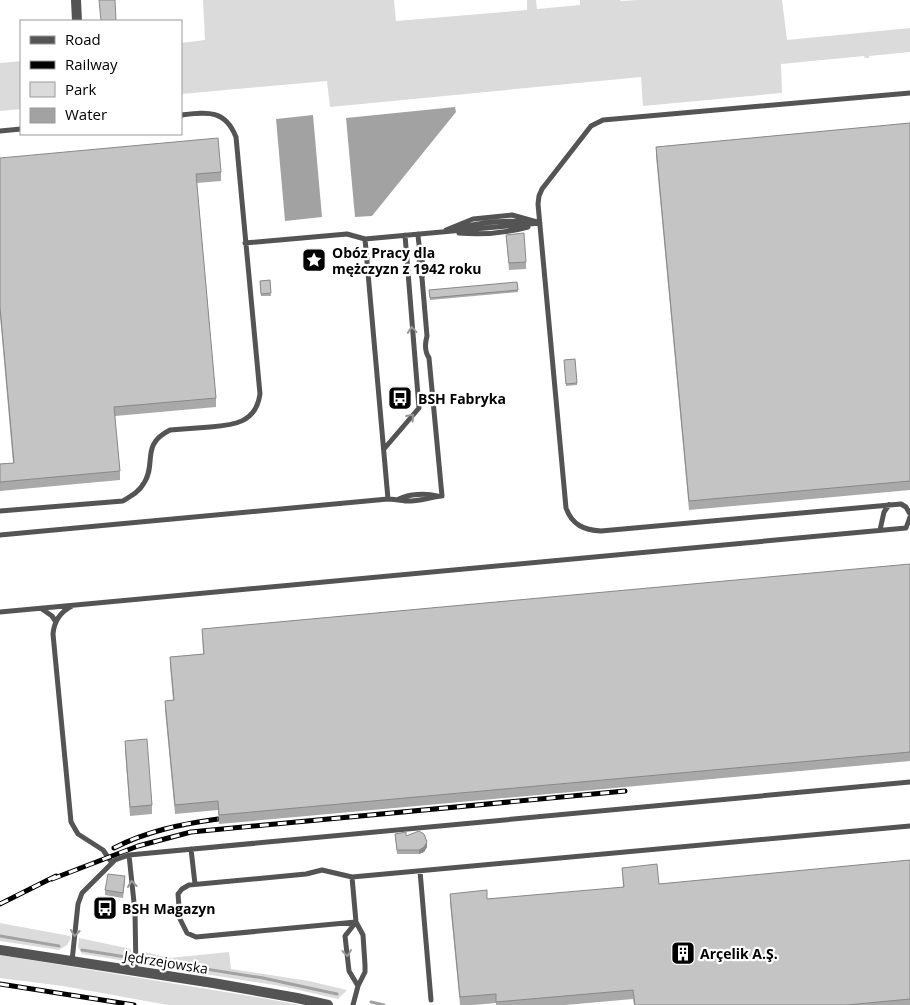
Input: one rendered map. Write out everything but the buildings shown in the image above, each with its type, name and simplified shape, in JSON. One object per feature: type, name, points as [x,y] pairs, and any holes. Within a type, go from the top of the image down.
[{"type":"street","points":[[76,0],[77,20]]},
{"type":"street","name":"Jędrzejowska","points":[[0,950],[136,971],[328,1005]]},
{"type":"lane","points":[[0,612],[906,528],[910,516],[906,507],[901,504],[601,531],[591,531],[574,523],[566,508],[538,204],[542,189],[592,126],[603,120],[910,93]]},
{"type":"lane","points":[[0,511],[123,501],[133,496],[145,482],[151,450],[163,433],[170,430],[230,425],[245,420],[252,413],[259,400],[238,145],[234,132],[224,119],[209,112],[182,115]]},
{"type":"lane","points":[[0,131],[20,129]]},
{"type":"lane","points":[[443,232],[473,219],[512,215],[540,223]]},
{"type":"lane","points":[[245,243],[347,234],[365,238],[540,223]]},
{"type":"lane","points":[[0,535],[388,499],[405,501],[432,499],[442,496],[429,358],[425,341],[427,336],[422,278],[424,271],[418,234]]},
{"type":"lane","points":[[384,449],[419,408],[406,235]]},
{"type":"lane","points":[[365,238],[388,499]]},
{"type":"lane","points":[[880,530],[884,512],[889,505]]},
{"type":"lane","points":[[77,604],[64,610],[56,622],[53,634],[71,822],[78,834],[103,850],[112,863]]},
{"type":"lane","points":[[39,608],[46,610],[56,622]]},
{"type":"lane","points":[[72,961],[78,904],[82,893],[112,863],[129,855],[910,782]]},
{"type":"lane","points":[[356,922],[193,937],[187,933],[182,924],[178,897],[182,889],[189,885],[306,874],[318,870],[352,877],[910,826]]},
{"type":"lane","points":[[191,849],[195,884]]},
{"type":"lane","points":[[129,855],[135,912],[136,971]]},
{"type":"lane","points":[[420,871],[432,1000]]},
{"type":"lane","points":[[352,877],[356,922],[363,935],[366,965],[353,1005]]},
{"type":"lane","points":[[356,922],[345,936],[349,971],[358,986]]},
{"type":"green space","points":[[203,0],[394,0],[396,21],[527,10],[527,0],[536,0],[537,9],[580,5],[580,0],[782,0],[787,40],[910,28],[910,52],[869,56],[869,58],[864,56],[781,64],[782,93],[643,106],[641,77],[330,107],[327,81],[182,94],[182,43],[205,40]]},
{"type":"green space","points":[[20,61],[20,109],[0,111],[0,63]]},
{"type":"green space","points":[[0,923],[70,936],[71,938],[67,945],[59,950],[0,941]]},
{"type":"green space","points":[[79,938],[131,949],[130,955],[126,961],[82,954],[78,947]]},
{"type":"green space","points":[[141,951],[169,958],[229,952],[231,969],[309,981],[347,990],[338,999],[286,987],[149,965],[143,960]]},
{"type":"green space","points":[[0,955],[300,1005],[168,1005],[63,986],[0,978]]},
{"type":"water","points":[[455,107],[456,112],[372,216],[355,217],[346,118]]},
{"type":"water","points":[[313,115],[322,217],[285,221],[276,119]]},
{"type":"waterway","points":[[0,936],[59,946]]},
{"type":"waterway","points":[[82,950],[126,957]]},
{"type":"waterway","points":[[149,960],[263,978],[337,994]]},
{"type":"waterway","points":[[371,1002],[384,1005]]},
{"type":"railway","points":[[52,879],[138,846],[191,832],[625,791]]},
{"type":"railway","points":[[114,848],[139,837],[165,829],[218,819]]},
{"type":"railway","points":[[0,904],[56,876]]},
{"type":"railway","points":[[0,984],[134,1005]]},
{"type":"place","name":"Obóz Pracy dla mężczyzn z 1942 roku","points":[[314,260]]},
{"type":"place","name":"BSH Fabryka","points":[[400,398]]},
{"type":"place","name":"BSH Magazyn","points":[[105,908]]},
{"type":"place","name":"Arçelik A.Ş.","points":[[683,953]]}]
